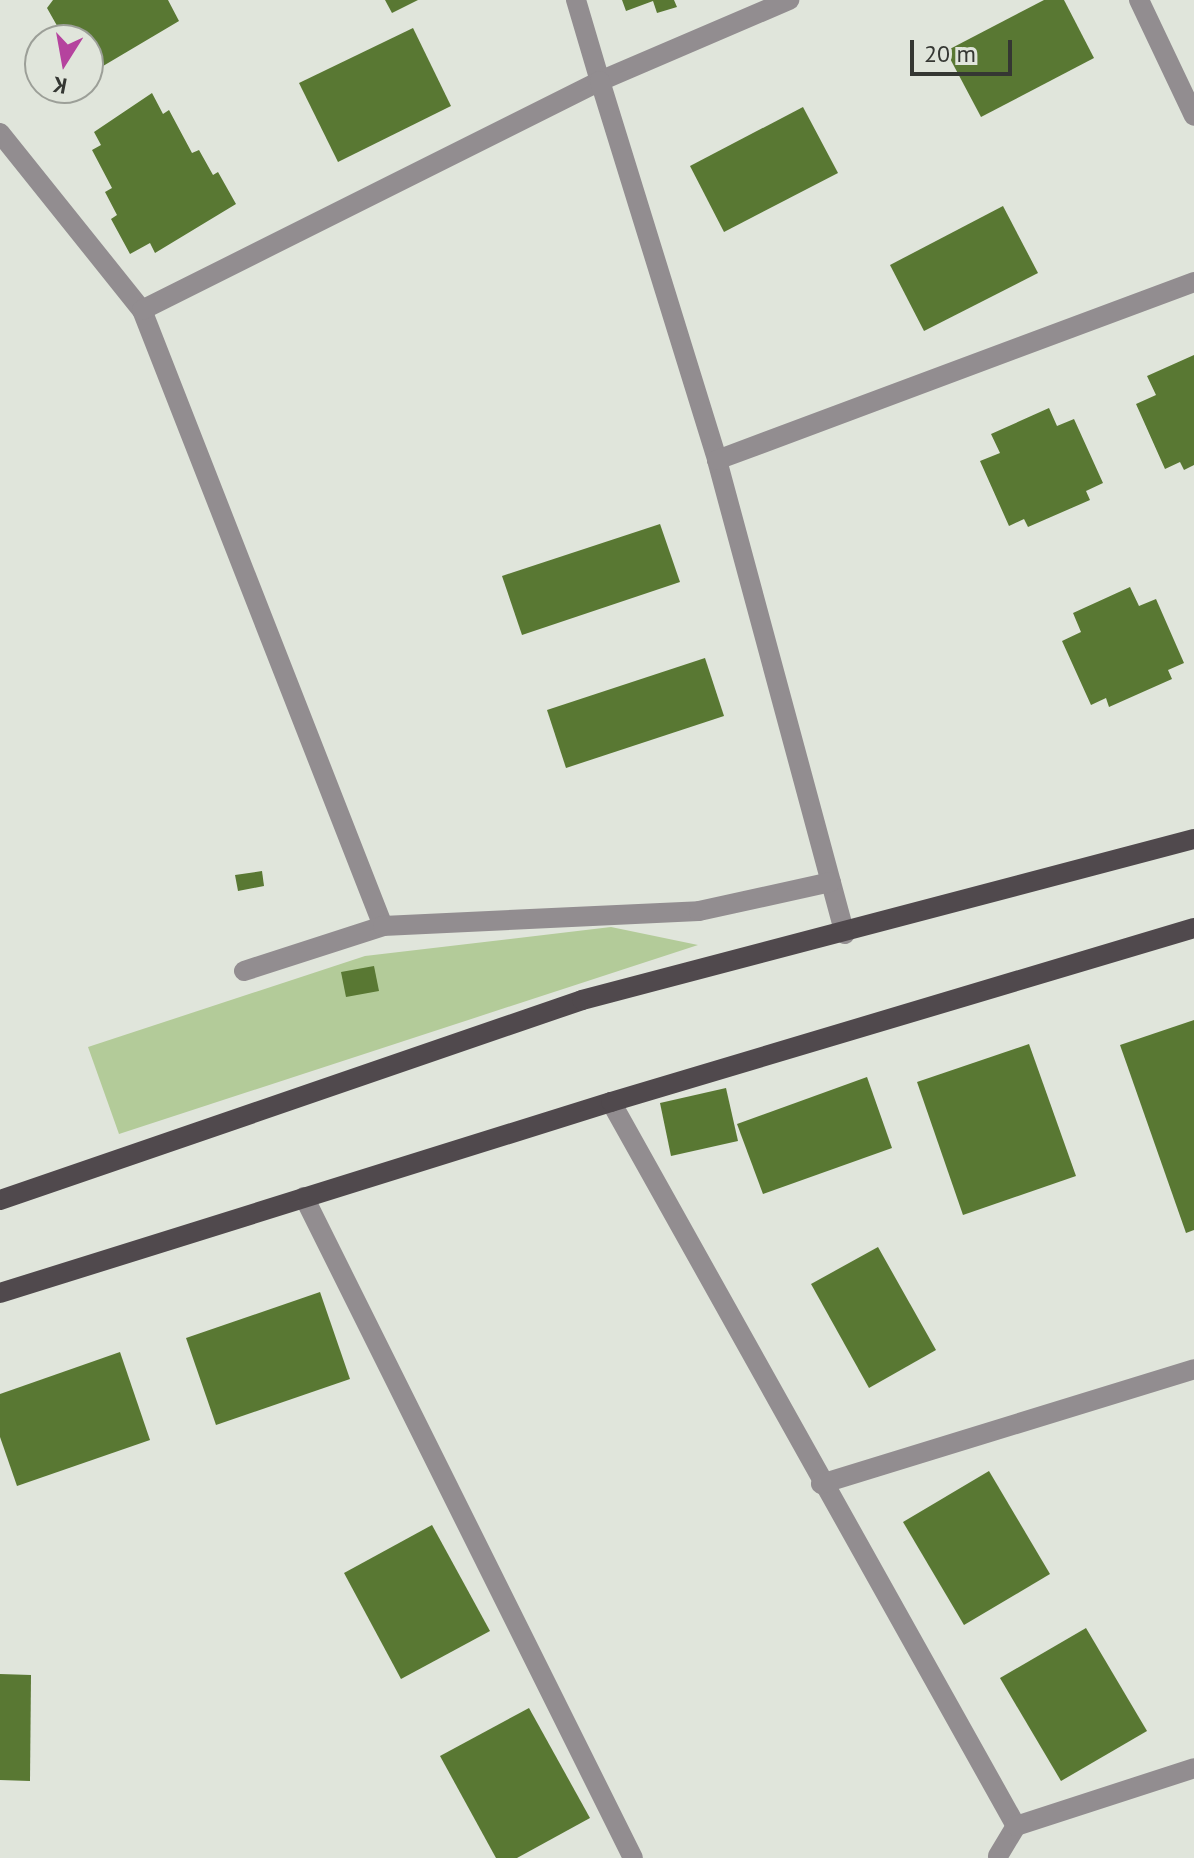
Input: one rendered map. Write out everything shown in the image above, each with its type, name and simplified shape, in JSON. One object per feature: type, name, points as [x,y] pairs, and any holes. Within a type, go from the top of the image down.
[{"type":"main road","points":[[0,1200],[582,1000],[845,934],[1194,839]]},
{"type":"main road","points":[[0,1293],[611,1102],[1194,928]]},
{"type":"street","points":[[576,0],[717,460],[845,934]]},
{"type":"street","points":[[142,310],[600,81],[789,0]]},
{"type":"street","points":[[1139,0],[1194,116]]},
{"type":"street","points":[[0,133],[142,310],[383,926]]},
{"type":"street","points":[[717,460],[1194,282]]},
{"type":"street","points":[[244,971],[383,926],[699,911],[831,882]]},
{"type":"street","points":[[611,1102],[821,1484],[1016,1826]]},
{"type":"street","points":[[304,1197],[633,1858]]},
{"type":"street","points":[[821,1484],[1194,1369]]},
{"type":"street","points":[[998,1857],[1016,1826],[1194,1768]]},
{"type":"green space","points":[[611,927],[698,945],[119,1134],[88,1047],[365,956]]},
{"type":"building","points":[[53,0],[168,0],[179,21],[104,65],[104,24],[56,24],[47,8]]},
{"type":"building","points":[[385,0],[418,0],[392,13]]},
{"type":"building","points":[[622,0],[674,0],[677,7],[657,13],[653,1],[626,11]]},
{"type":"building","points":[[1044,0],[1064,0],[1094,58],[981,117],[946,51]]},
{"type":"building","points":[[413,28],[451,106],[338,162],[299,83]]},
{"type":"building","points":[[152,93],[163,114],[169,110],[192,153],[199,150],[213,175],[218,172],[236,204],[155,253],[150,243],[130,254],[111,219],[117,215],[105,192],[112,188],[92,150],[101,145],[94,132]]},
{"type":"building","points":[[803,107],[838,173],[724,232],[690,166]]},
{"type":"building","points":[[1003,206],[1038,273],[924,331],[890,265]]},
{"type":"building","points":[[1194,355],[1194,465],[1184,470],[1180,462],[1165,469],[1136,404],[1156,395],[1147,376]]},
{"type":"building","points":[[1049,408],[1057,426],[1074,419],[1103,483],[1086,491],[1090,500],[1028,527],[1024,519],[1009,526],[980,461],[1000,453],[991,434]]},
{"type":"building","points":[[660,524],[680,582],[522,635],[502,576]]},
{"type":"building","points":[[1130,587],[1139,606],[1156,599],[1184,663],[1168,670],[1172,679],[1109,707],[1106,698],[1091,705],[1062,641],[1081,632],[1073,613]]},
{"type":"building","points":[[705,658],[724,716],[566,768],[547,710]]},
{"type":"building","points":[[262,871],[264,886],[238,891],[235,875]]},
{"type":"building","points":[[374,966],[379,991],[346,997],[341,972]]},
{"type":"building","points":[[1194,1020],[1194,1230],[1186,1233],[1120,1045]]},
{"type":"building","points":[[1029,1044],[1076,1176],[963,1215],[917,1082]]},
{"type":"building","points":[[867,1077],[892,1148],[763,1194],[737,1124]]},
{"type":"building","points":[[726,1088],[738,1141],[671,1156],[660,1103]]},
{"type":"building","points":[[878,1247],[936,1350],[869,1388],[811,1284]]},
{"type":"building","points":[[320,1292],[350,1379],[216,1425],[186,1338]]},
{"type":"building","points":[[120,1352],[150,1440],[17,1486],[0,1437],[0,1394]]},
{"type":"building","points":[[989,1471],[1050,1574],[964,1625],[903,1522]]},
{"type":"building","points":[[432,1525],[490,1631],[401,1679],[344,1573]]},
{"type":"building","points":[[1086,1628],[1147,1731],[1061,1781],[1000,1678]]},
{"type":"building","points":[[0,1674],[31,1675],[30,1781],[0,1780]]},
{"type":"building","points":[[529,1708],[590,1818],[517,1858],[496,1858],[440,1756]]}]
